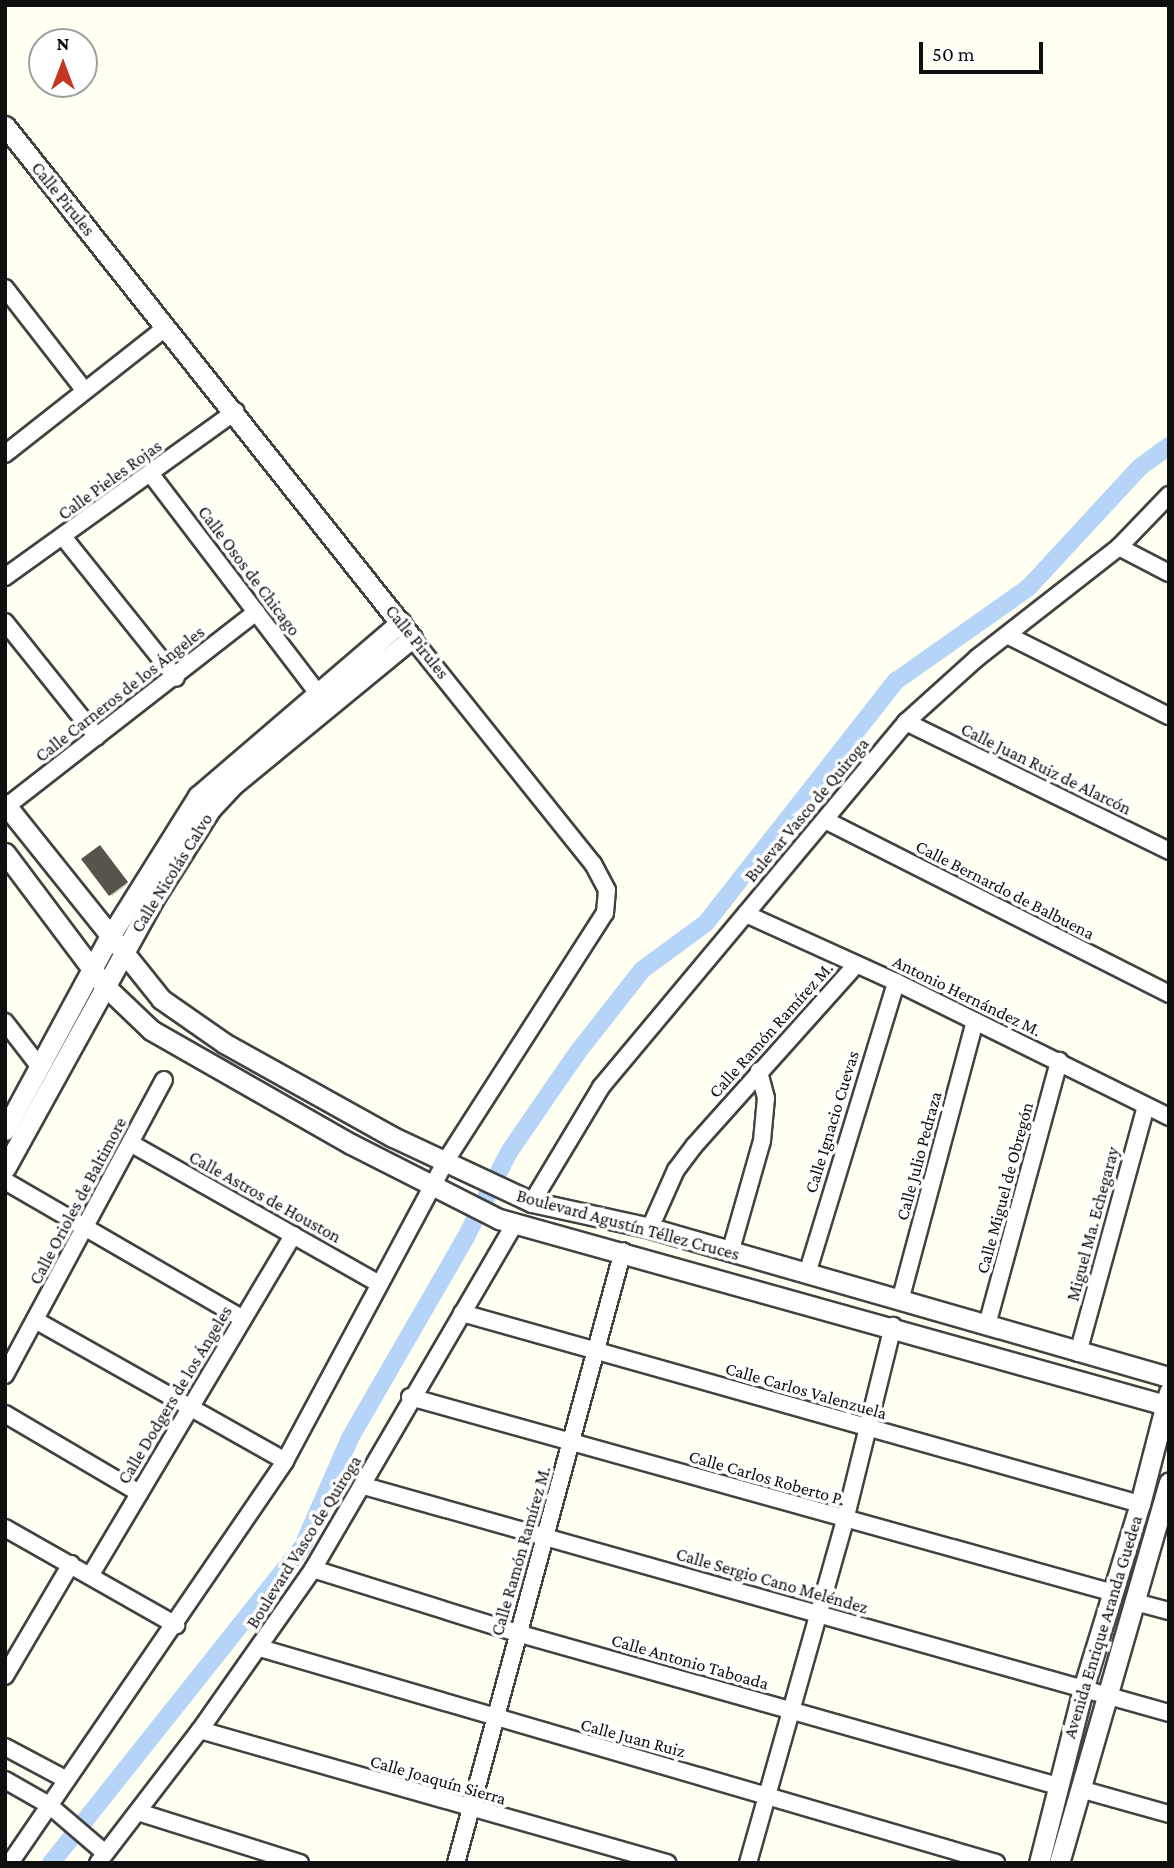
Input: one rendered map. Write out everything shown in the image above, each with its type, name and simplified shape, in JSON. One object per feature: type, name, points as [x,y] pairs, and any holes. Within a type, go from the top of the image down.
[{"type":"street","name":"Calle Pirules","points":[[5,126],[165,328],[236,411],[593,864],[608,901],[594,936],[445,1162],[379,1284],[322,1399],[285,1461],[176,1625],[10,1863]]},
{"type":"street","points":[[5,288],[85,391]]},
{"type":"street","points":[[5,454],[165,328]]},
{"type":"street","name":"Calle Pieles Rojas","points":[[5,577],[64,538],[236,411]]},
{"type":"street","name":"Calle Osos de Chicago","points":[[150,473],[316,691]]},
{"type":"street","name":"Bulevar Vasco de Quiroga","points":[[532,1202],[601,1087],[906,722],[1007,635],[1119,547],[1169,495]]},
{"type":"street","points":[[64,538],[176,678]]},
{"type":"street","points":[[1119,547],[1169,573]]},
{"type":"street","name":"Calle Carneros de los Ángeles","points":[[6,805],[176,678],[256,612]]},
{"type":"street","points":[[5,622],[97,737]]},
{"type":"street","name":"Calle Nicolás Calvo","points":[[5,1130],[109,938],[198,796],[316,691],[407,630]]},
{"type":"street","name":"Calle Nicolás Calvo","points":[[5,1168],[122,956],[210,810],[234,785],[407,630]]},
{"type":"street","points":[[1007,635],[1169,716]]},
{"type":"street","name":"Calle Juan Ruiz de Alarcón","points":[[906,722],[1169,851]]},
{"type":"street","name":"Boulevard Agustín Téllez Cruces","points":[[6,805],[122,956],[161,999],[191,1023],[445,1162],[532,1202],[650,1228],[1169,1377]]},
{"type":"street","name":"Calle Bernardo de Balbuena","points":[[825,820],[1169,994]]},
{"type":"street","name":"Boulevard Agustín Téllez Cruces","points":[[5,853],[105,986],[177,1048],[461,1201],[507,1221],[1168,1401]]},
{"type":"street","name":"Antonio Hernández M.","points":[[746,914],[896,982],[1169,1117]]},
{"type":"street","name":"Calle Ramón Ramírez M.","points":[[650,1228],[676,1170],[759,1071],[856,965]]},
{"type":"street","name":"Calle Ignacio Cuevas","points":[[807,1274],[896,982]]},
{"type":"street","name":"Calle Julio Pedraza","points":[[901,1301],[975,1021]]},
{"type":"street","points":[[5,1022],[39,1066]]},
{"type":"street","name":"Calle Miguel de Obregón","points":[[987,1325],[1059,1061]]},
{"type":"street","points":[[730,1253],[762,1141],[765,1098],[759,1071]]},
{"type":"street","name":"Calle Orioles de Baltimore","points":[[5,1375],[86,1230],[164,1080]]},
{"type":"street","name":"Miguel Ma. Echegaray","points":[[1078,1353],[1146,1106]]},
{"type":"street","name":"Calle Astros de Houston","points":[[132,1144],[379,1284]]},
{"type":"street","points":[[5,1181],[243,1319]]},
{"type":"street","name":"Boulevard Vasco de Quiroga","points":[[102,1858],[260,1648],[313,1569],[365,1486],[410,1396],[462,1313],[507,1221]]},
{"type":"street","name":"Calle Dodgers de los Ángeles","points":[[90,1576],[293,1235]]},
{"type":"street","name":"Calle Ramón Ramírez M.","points":[[456,1863],[623,1251]]},
{"type":"street","name":"Calle Carlos Valenzuela","points":[[462,1313],[1140,1504]]},
{"type":"street","points":[[35,1320],[285,1461]]},
{"type":"street","points":[[748,1863],[845,1520],[893,1326]]},
{"type":"street","name":"Calle Carlos Roberto P.","points":[[410,1396],[845,1520],[1114,1593]]},
{"type":"street","name":"Avenida Enrique Aranda Guedea","points":[[1039,1863],[1083,1689],[1114,1593],[1168,1401]]},
{"type":"street","points":[[5,1414],[139,1493]]},
{"type":"street","name":"Avenida Enrique Aranda Guedea","points":[[1059,1863],[1135,1602],[1165,1512],[1169,1483]]},
{"type":"street","name":"Calle Sergio Cano Meléndez","points":[[365,1486],[1169,1713]]},
{"type":"street","points":[[5,1528],[176,1625]]},
{"type":"street","points":[[5,1676],[12,1650],[71,1564]]},
{"type":"street","name":"Calle Antonio Taboada","points":[[313,1569],[517,1633],[1058,1786]]},
{"type":"street","points":[[1135,1602],[1169,1611]]},
{"type":"street","name":"Calle Juan Ruiz","points":[[260,1648],[495,1720],[768,1795],[996,1863]]},
{"type":"street","name":"Calle Joaquín Sierra","points":[[200,1730],[470,1810],[667,1863]]},
{"type":"street","points":[[5,1747],[67,1780]]},
{"type":"street","points":[[5,1780],[49,1805],[86,1838],[102,1858]]},
{"type":"street","points":[[1080,1789],[1169,1814]]},
{"type":"street","points":[[138,1812],[300,1863]]},
{"type":"building","points":[[100,845],[128,882],[109,896],[81,859]]},
{"type":"waterway","points":[[51,1863],[302,1548],[350,1438],[466,1237],[509,1152],[577,1053],[642,970],[706,923],[896,681],[1028,588],[1140,467],[1169,446]]}]
